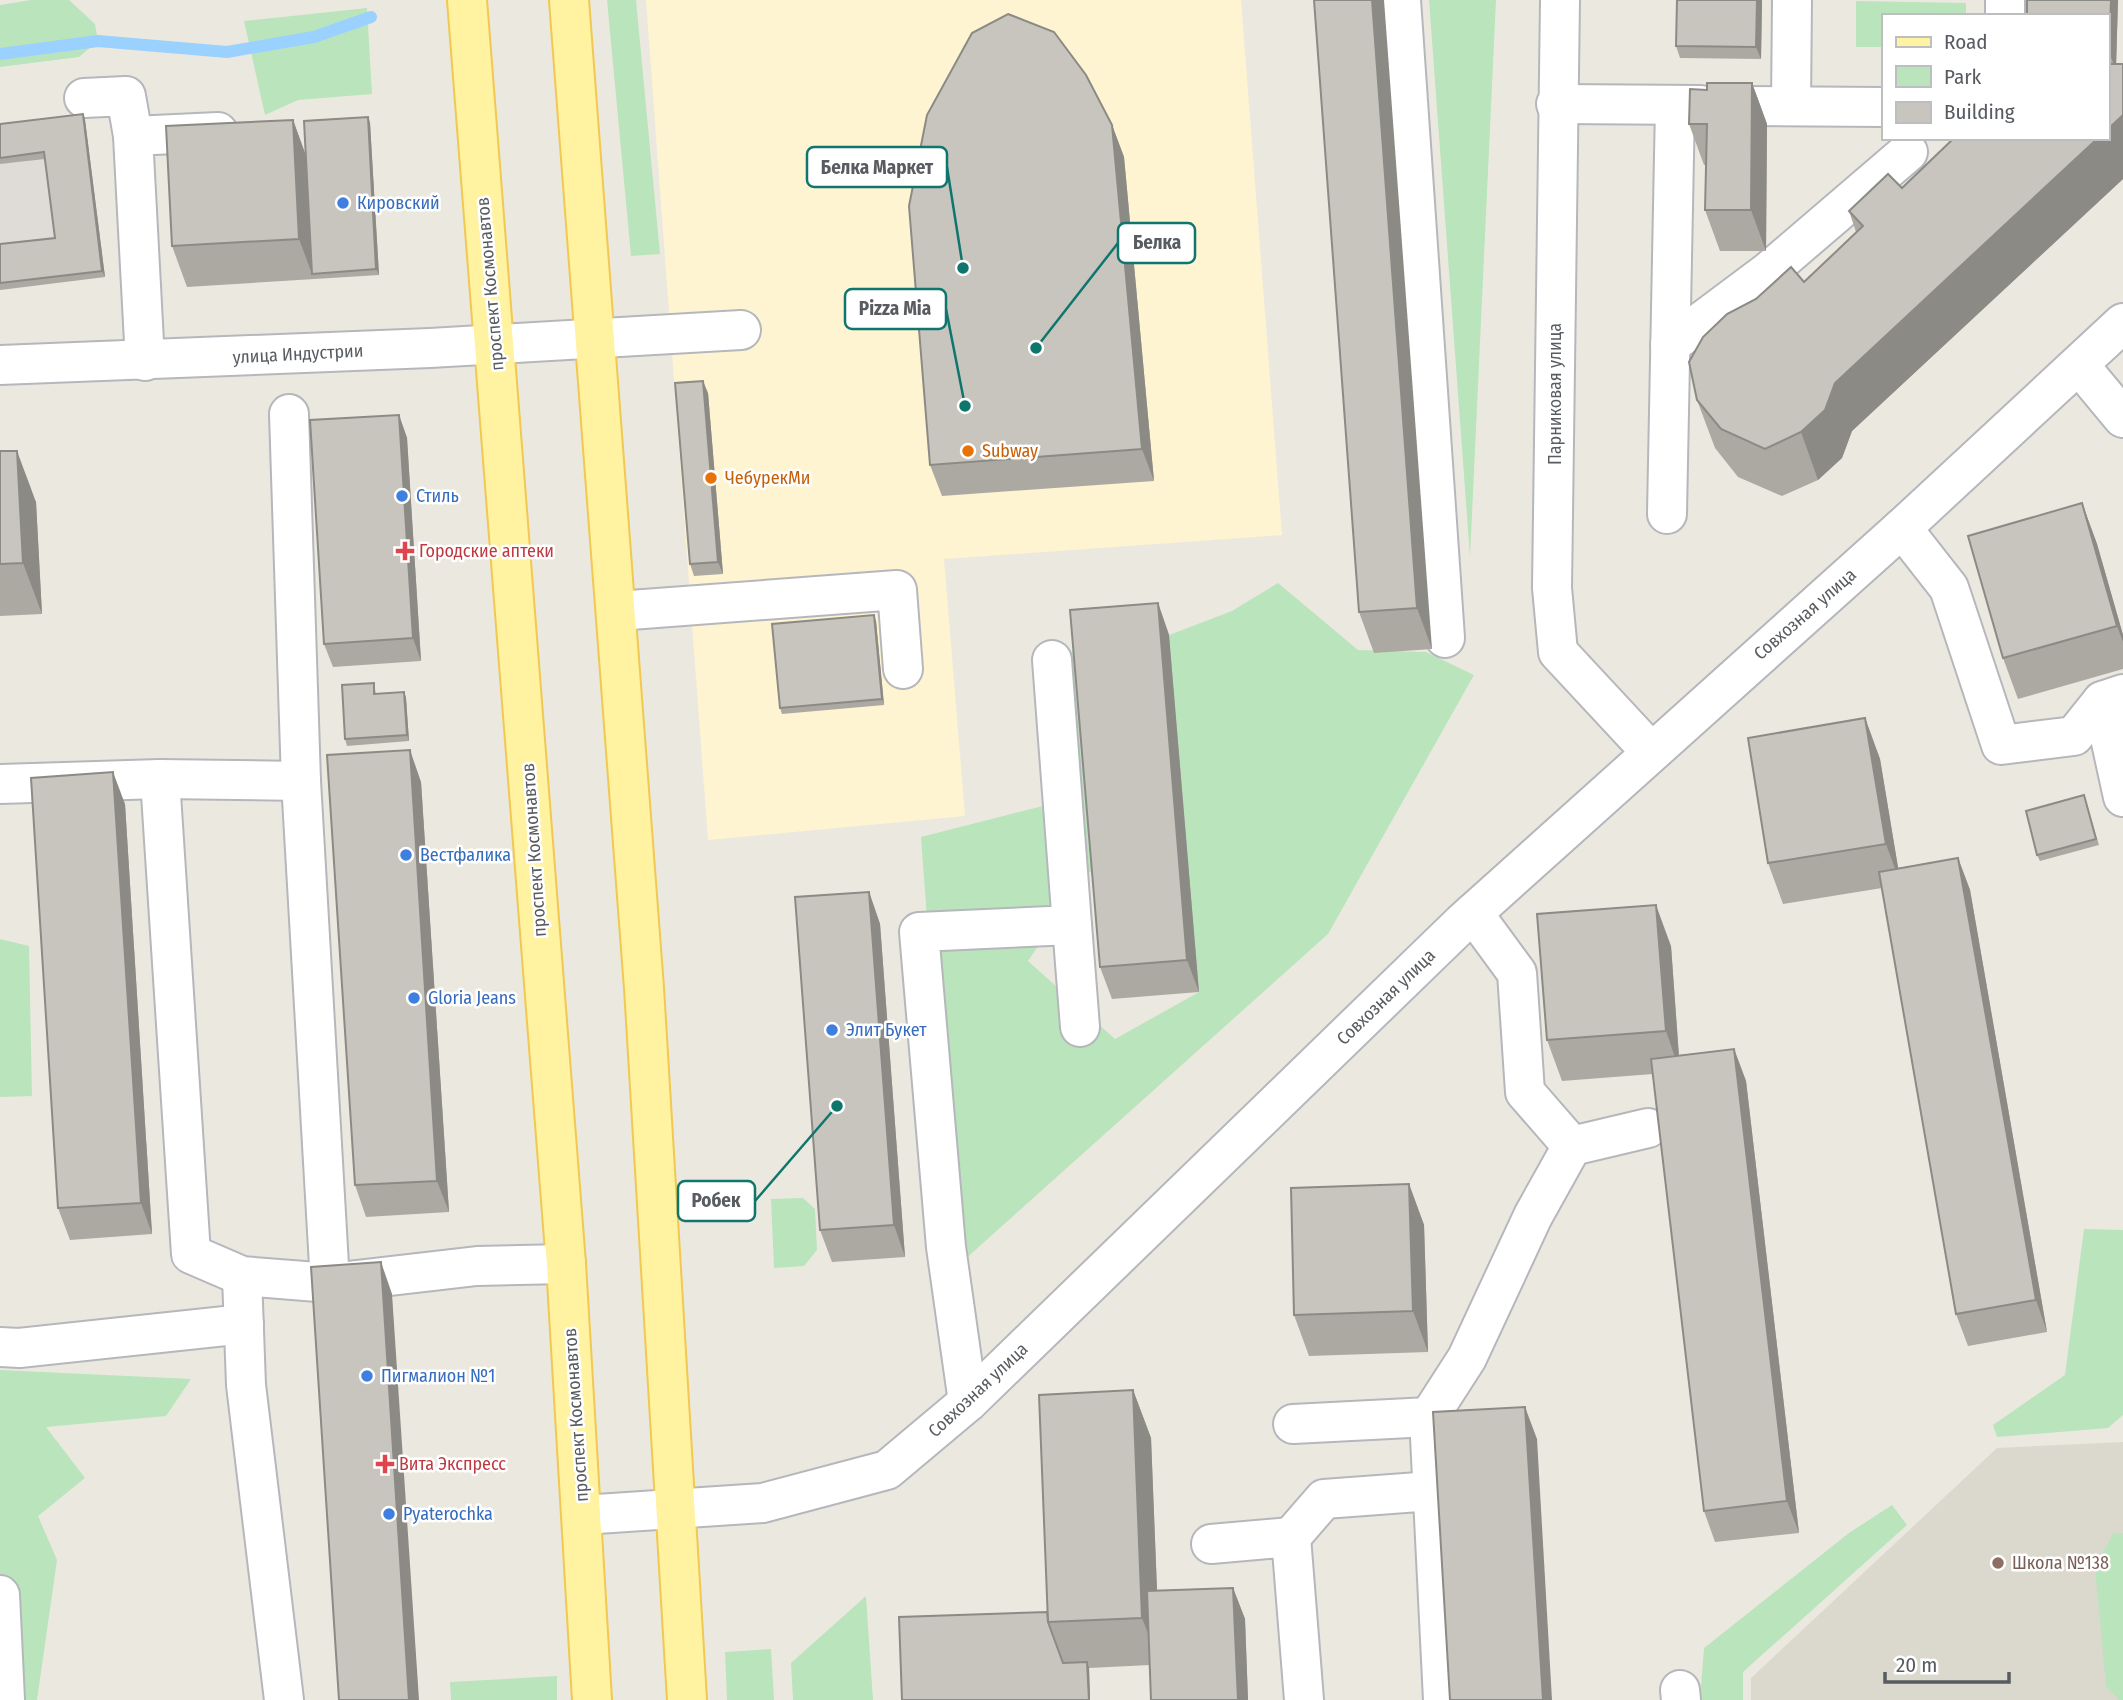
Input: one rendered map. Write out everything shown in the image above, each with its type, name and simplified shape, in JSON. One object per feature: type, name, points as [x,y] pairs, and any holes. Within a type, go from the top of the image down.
[{"type":"main road","name":"проспект Космонавтов","points":[[467,0],[566,1264],[592,1700]]},
{"type":"main road","points":[[569,0],[617,611],[677,1509],[687,1700]]},
{"type":"street","points":[[1401,0],[1445,638]]},
{"type":"street","name":"Парниковая улица","points":[[1560,0],[1556,104],[1552,588],[1558,652],[1651,752]]},
{"type":"street","points":[[1791,106],[1792,0]]},
{"type":"street","points":[[84,98],[126,96],[133,136],[145,361]]},
{"type":"street","points":[[1556,104],[1675,105],[1746,115],[1791,106],[1882,107]]},
{"type":"street","points":[[1667,514],[1675,105]]},
{"type":"street","points":[[133,136],[249,130]]},
{"type":"street","points":[[1670,345],[1769,271],[1908,152]]},
{"type":"street","name":"Совхозная улица","points":[[582,1516],[763,1503],[887,1471],[968,1402],[1473,913],[1902,528],[2123,323]]},
{"type":"street","name":"улица Индустрии","points":[[0,365],[494,345],[741,330]]},
{"type":"street","points":[[2079,365],[2123,418]]},
{"type":"street","points":[[289,414],[301,781],[330,1283]]},
{"type":"street","points":[[1902,528],[1949,588],[2001,745],[2074,736],[2112,698]]},
{"type":"street","points":[[617,611],[897,590],[903,669]]},
{"type":"street","points":[[1052,660],[1080,1027]]},
{"type":"street","points":[[2112,698],[2123,797]]},
{"type":"street","points":[[160,779],[191,1254],[242,1276],[330,1283],[477,1266],[566,1264]]},
{"type":"street","points":[[0,783],[160,779],[301,781]]},
{"type":"street","points":[[1473,913],[1517,973],[1525,1093],[1572,1146]]},
{"type":"street","points":[[968,1402],[946,1247],[919,932],[1073,925]]},
{"type":"street","points":[[1443,1700],[1429,1417],[1467,1358],[1533,1216],[1572,1146],[1648,1128]]},
{"type":"street","points":[[242,1276],[246,1385],[284,1700]]},
{"type":"street","points":[[0,1347],[19,1348],[244,1324]]},
{"type":"street","points":[[1293,1424],[1429,1417]]},
{"type":"street","points":[[1304,1700],[1292,1537],[1324,1499],[1432,1491]]},
{"type":"street","points":[[1211,1544],[1292,1537]]},
{"type":"street","points":[[0,1595],[5,1700]]},
{"type":"shaded area","points":[[646,0],[1241,0],[1282,535],[944,559],[965,816],[708,840]]},
{"type":"shaded area","points":[[85,120],[105,277],[0,290],[0,130]]},
{"type":"shaded area","name":"Школа №138","points":[[2123,1442],[2123,1700],[1751,1700],[1751,1678],[1997,1448]]},
{"type":"green space","points":[[31,0],[69,0],[95,24],[98,41],[79,57],[0,67],[0,5]]},
{"type":"green space","points":[[607,0],[636,0],[660,254],[631,256]]},
{"type":"green space","points":[[1429,0],[1496,0],[1470,557]]},
{"type":"green space","points":[[1856,1],[1966,3],[1966,14],[1882,14],[1882,47],[1856,47]]},
{"type":"green space","points":[[367,8],[372,94],[298,100],[265,115],[244,21]]},
{"type":"green space","points":[[1278,583],[1358,650],[1426,652],[1474,675],[1328,934],[953,1270],[921,837],[1047,805],[1041,681],[1082,642],[1101,874],[1088,872],[1028,961],[1115,1039],[1199,992],[1169,635],[1232,611]]},
{"type":"green space","points":[[0,939],[29,946],[32,1096],[0,1097]]},
{"type":"green space","points":[[803,1198],[815,1209],[817,1250],[804,1266],[774,1268],[771,1199]]},
{"type":"green space","points":[[2084,1229],[2123,1230],[2123,1415],[2108,1428],[1997,1437],[1993,1425],[2065,1375]]},
{"type":"green space","points":[[0,1370],[191,1379],[166,1416],[46,1427],[85,1478],[38,1516],[57,1560],[37,1700],[0,1700]]},
{"type":"green space","points":[[1892,1505],[1907,1525],[1743,1672],[1743,1700],[1700,1700],[1704,1648],[1849,1533]]},
{"type":"green space","points":[[2123,1533],[2123,1700],[2119,1700],[2106,1686],[2095,1567],[2113,1534]]},
{"type":"green space","points":[[866,1596],[873,1700],[793,1700],[791,1663]]},
{"type":"green space","points":[[771,1649],[774,1700],[727,1700],[725,1652]]},
{"type":"green space","points":[[557,1676],[557,1700],[451,1700],[450,1682]]},
{"type":"building","points":[[1314,0],[1372,0],[1417,608],[1359,612]]},
{"type":"building","points":[[1677,0],[1757,0],[1756,47],[1676,46]]},
{"type":"building","points":[[2027,0],[2111,0],[2109,52],[2109,14],[2027,14]]},
{"type":"building","points":[[1008,14],[1054,32],[1086,75],[1112,125],[1142,449],[930,465],[909,206],[927,115],[972,33]]},
{"type":"building","points":[[2109,64],[2123,64],[2123,115],[2109,128]]},
{"type":"building","points":[[1707,83],[1752,83],[1751,210],[1705,210],[1707,124],[1689,124],[1690,89],[1707,90]]},
{"type":"building","points":[[83,114],[102,271],[0,283],[0,244],[55,238],[44,152],[0,158],[0,124]]},
{"type":"building","points":[[368,117],[376,269],[312,274],[304,121]]},
{"type":"building","points":[[293,120],[299,239],[172,246],[166,126]]},
{"type":"building","points":[[1952,140],[2096,140],[1835,383],[1825,410],[1801,432],[1765,449],[1721,429],[1697,400],[1689,362],[1703,337],[1727,314],[1756,299],[1791,267],[1804,282],[1863,226],[1849,211],[1888,174],[1902,188]]},
{"type":"building","points":[[703,381],[718,562],[690,564],[675,383]]},
{"type":"building","points":[[399,415],[413,638],[324,644],[310,420]]},
{"type":"building","points":[[0,451],[17,451],[23,563],[0,564]]},
{"type":"building","points":[[2082,503],[2117,626],[2003,658],[1968,536]]},
{"type":"building","points":[[1158,603],[1187,960],[1100,967],[1070,610]]},
{"type":"building","points":[[874,615],[882,699],[780,708],[772,624]]},
{"type":"building","points":[[374,683],[374,694],[404,692],[407,735],[345,739],[342,685]]},
{"type":"building","points":[[1865,718],[1886,844],[1768,863],[1748,738]]},
{"type":"building","points":[[410,750],[437,1181],[355,1185],[327,755]]},
{"type":"building","points":[[113,772],[141,1203],[58,1208],[31,778]]},
{"type":"building","points":[[2084,795],[2096,839],[2037,855],[2026,811]]},
{"type":"building","points":[[1958,858],[2036,1300],[1956,1314],[1879,872]]},
{"type":"building","points":[[869,892],[894,1225],[820,1230],[795,897]]},
{"type":"building","points":[[1656,905],[1666,1031],[1547,1040],[1537,914]]},
{"type":"building","points":[[1734,1049],[1787,1501],[1704,1511],[1651,1059]]},
{"type":"building","points":[[1409,1184],[1413,1311],[1294,1315],[1291,1188]]},
{"type":"building","points":[[381,1262],[409,1700],[339,1700],[311,1267]]},
{"type":"building","points":[[1133,1390],[1142,1618],[1048,1622],[1039,1395]]},
{"type":"building","points":[[1525,1407],[1543,1700],[1450,1700],[1433,1412]]},
{"type":"building","points":[[1233,1588],[1238,1700],[1151,1700],[1147,1591]]},
{"type":"building","points":[[1047,1612],[1063,1663],[1087,1662],[1089,1700],[902,1700],[899,1617]]},
{"type":"waterway","points":[[0,54],[98,41],[227,52],[314,37],[371,17]]},
{"type":"place","name":"Кировский","points":[[343,203]]},
{"type":"place","name":"Белка Маркет","points":[[963,268]]},
{"type":"place","name":"Белка","points":[[1036,348]]},
{"type":"place","name":"Pizza Mia","points":[[965,406]]},
{"type":"place","name":"Subway","points":[[968,451]]},
{"type":"place","name":"ЧебурекМи","points":[[711,478]]},
{"type":"place","name":"Стиль","points":[[402,496]]},
{"type":"place","name":"Городские аптеки","points":[[405,551]]},
{"type":"place","name":"Вестфалика","points":[[406,855]]},
{"type":"place","name":"Gloria Jeans","points":[[414,998]]},
{"type":"place","name":"Элит Букет","points":[[832,1030]]},
{"type":"place","name":"Робек","points":[[837,1106]]},
{"type":"place","name":"Пигмалион №1","points":[[367,1376]]},
{"type":"place","name":"Вита Экспресс","points":[[385,1464]]},
{"type":"place","name":"Pyaterochka","points":[[389,1514]]},
{"type":"place","name":"Школа №138","points":[[1998,1563]]}]
